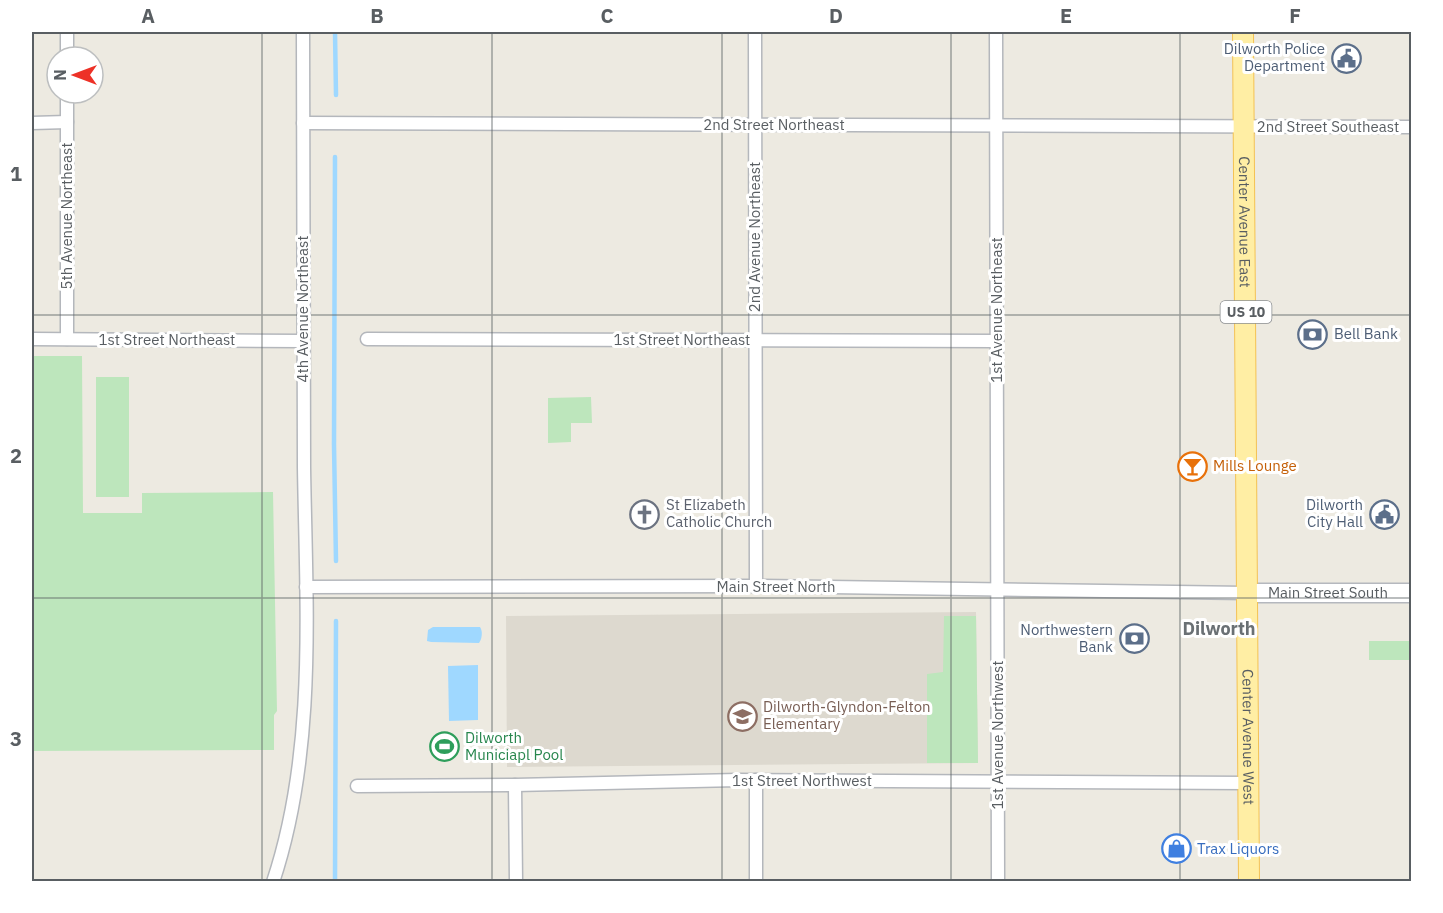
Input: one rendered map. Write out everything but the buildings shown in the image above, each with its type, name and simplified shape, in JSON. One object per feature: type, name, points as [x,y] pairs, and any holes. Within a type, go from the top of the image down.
[{"type":"main road","name":"Center Avenue East","points":[[1244,32],[1246,593]]},
{"type":"main road","name":"Center Avenue West","points":[[1246,593],[1249,882]]},
{"type":"street","name":"4th Avenue Northeast","points":[[273,882],[285,847],[296,790],[304,728],[306,587],[303,32]]},
{"type":"street","name":"2nd Avenue Northeast","points":[[755,32],[756,586]]},
{"type":"street","name":"1st Avenue Northeast","points":[[996,32],[998,589]]},
{"type":"street","name":"5th Avenue Northeast","points":[[67,105],[67,339]]},
{"type":"street","points":[[32,123],[67,122]]},
{"type":"street","name":"2nd Street Northeast","points":[[303,123],[1244,126]]},
{"type":"street","name":"2nd Street Southeast","points":[[1244,126],[1412,127]]},
{"type":"street","name":"1st Street Northeast","points":[[32,339],[303,341]]},
{"type":"street","name":"1st Street Northeast","points":[[367,339],[997,341]]},
{"type":"street","name":"Main Street North","points":[[306,587],[756,586],[1246,593]]},
{"type":"street","name":"1st Avenue Northwest","points":[[998,589],[998,882]]},
{"type":"street","name":"Main Street South","points":[[1246,593],[1412,593]]},
{"type":"street","points":[[756,780],[756,882]]},
{"type":"street","name":"1st Street Northwest","points":[[357,786],[756,780],[1248,783]]},
{"type":"street","points":[[514,785],[516,882]]},
{"type":"shaded area","name":"Dilworth-Glyndon-Felton Elementary","points":[[976,612],[978,763],[507,767],[506,616]]},
{"type":"green space","points":[[32,356],[82,356],[83,513],[142,513],[142,493],[273,492],[277,711],[274,715],[274,750],[32,751]]},
{"type":"green space","points":[[96,377],[129,377],[129,497],[96,497]]},
{"type":"green space","points":[[591,397],[592,423],[571,423],[571,442],[548,443],[548,398]]},
{"type":"green space","points":[[944,616],[976,616],[978,763],[927,763],[927,674],[943,672]]},
{"type":"green space","points":[[1369,641],[1411,641],[1411,660],[1369,660]]},
{"type":"water","points":[[433,627],[480,627],[482,631],[479,643],[427,641],[428,630]]},
{"type":"water","points":[[478,665],[478,720],[449,721],[448,666]]},
{"type":"waterway","points":[[335,32],[336,95]]},
{"type":"waterway","points":[[335,157],[336,561]]},
{"type":"waterway","points":[[335,882],[336,621]]},
{"type":"place","name":"Dilworth Police Department","points":[[1346,58]]},
{"type":"place","name":"Bell Bank","points":[[1313,334]]},
{"type":"place","name":"Mills Lounge","points":[[1192,466]]},
{"type":"place","name":"St Elizabeth Catholic Church","points":[[645,514]]},
{"type":"place","name":"Dilworth City Hall","points":[[1384,514]]},
{"type":"place","name":"Northwestern Bank","points":[[1134,639]]},
{"type":"place","name":"Dilworth-Glyndon-Felton Elementary","points":[[742,716]]},
{"type":"place","name":"Dilworth Municiapl Pool","points":[[444,747]]},
{"type":"place","name":"Trax Liquors","points":[[1176,849]]},
{"type":"district","name":"Dilworth","points":[[1219,629]]}]
